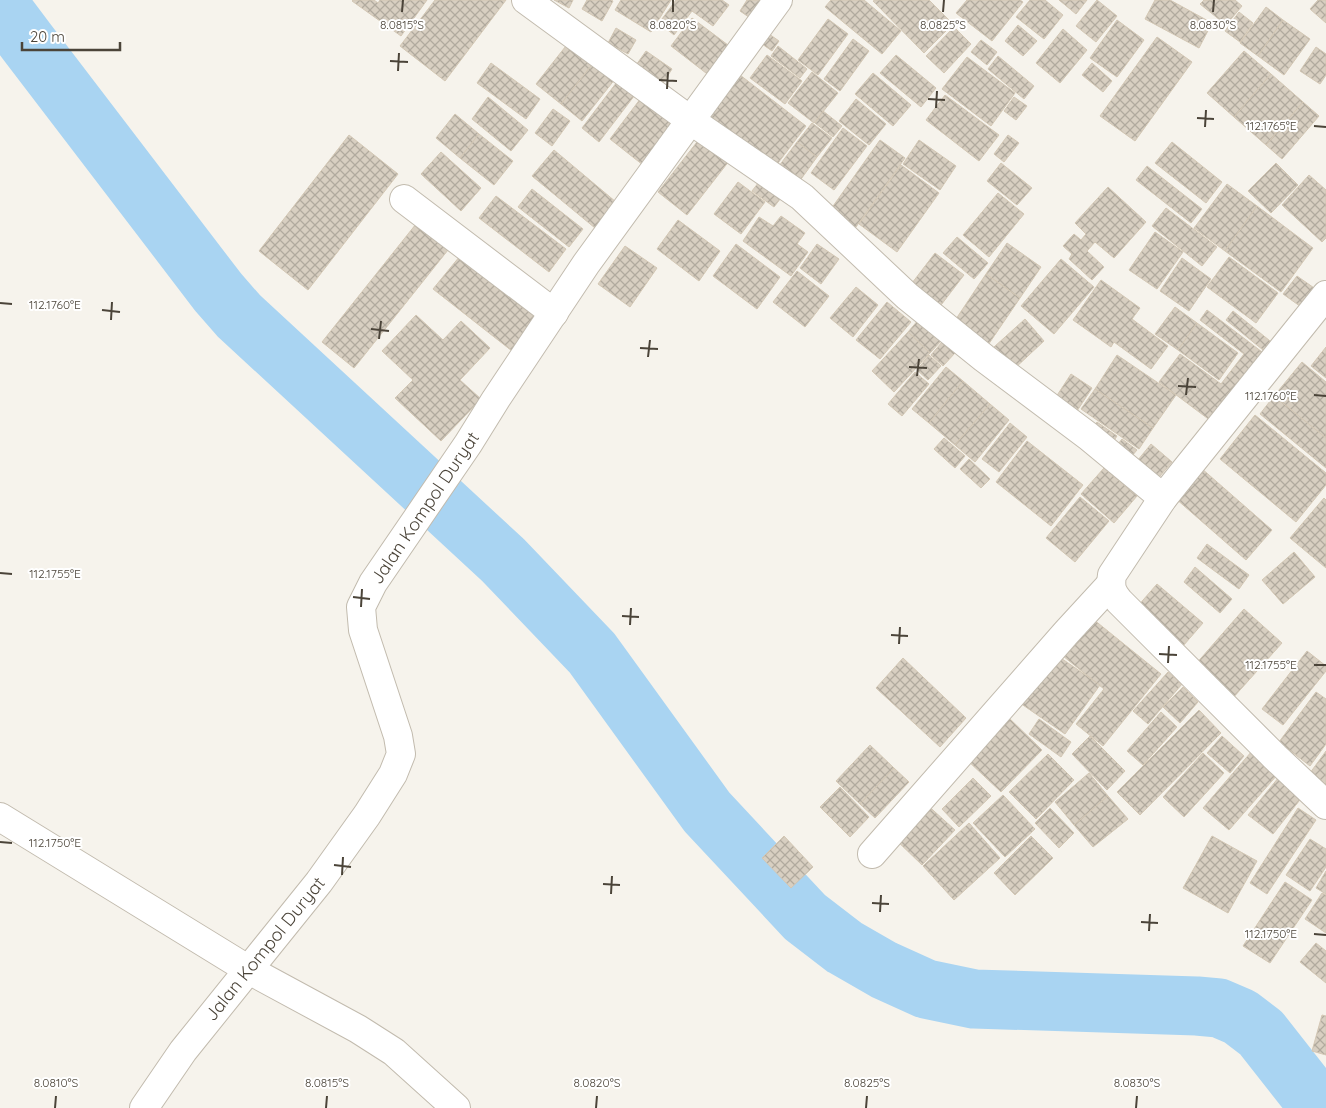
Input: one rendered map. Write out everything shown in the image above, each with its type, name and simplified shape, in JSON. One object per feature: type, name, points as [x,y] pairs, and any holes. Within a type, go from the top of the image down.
[{"type":"street","points":[[526,0],[690,120],[802,197],[907,296],[984,358],[1088,436],[1163,498]]},
{"type":"street","name":"Jalan Kompol Duryat","points":[[144,1108],[183,1052],[319,882],[367,816],[393,774],[401,754],[398,736],[363,630],[361,606],[373,583],[468,444],[586,264],[778,0]]},
{"type":"street","points":[[404,199],[554,313]]},
{"type":"street","points":[[1326,295],[1163,498],[1112,575],[1111,584],[1112,593],[1275,757],[1326,805]]},
{"type":"street","points":[[872,854],[1059,640],[1111,584]]},
{"type":"street","points":[[0,817],[249,970],[358,1029],[394,1052],[456,1108]]},
{"type":"building","points":[[353,0],[374,0],[378,3],[380,0],[427,0],[401,36]]},
{"type":"building","points":[[435,0],[506,0],[445,81],[400,46]]},
{"type":"building","points":[[554,0],[573,0],[569,8]]},
{"type":"building","points":[[587,0],[613,1],[602,21],[582,9]]},
{"type":"building","points":[[621,0],[671,0],[651,32],[615,10]]},
{"type":"building","points":[[676,0],[722,0],[729,5],[713,26],[692,11],[674,35],[659,23]]},
{"type":"building","points":[[747,0],[764,0],[756,22],[740,11]]},
{"type":"building","points":[[831,0],[864,0],[901,31],[882,54],[825,7]]},
{"type":"building","points":[[929,0],[953,24],[924,53],[873,1]]},
{"type":"building","points":[[967,0],[1020,0],[1023,2],[992,41],[956,13]]},
{"type":"building","points":[[1030,0],[1045,0],[1063,15],[1044,39],[1016,17]]},
{"type":"building","points":[[1059,0],[1087,0],[1076,14]]},
{"type":"building","points":[[1097,0],[1117,16],[1096,42],[1076,26]]},
{"type":"building","points":[[1155,0],[1170,0],[1212,23],[1199,48],[1145,19]]},
{"type":"building","points":[[1204,0],[1235,0],[1242,6],[1226,25],[1200,4]]},
{"type":"building","points":[[1318,0],[1326,0],[1326,23],[1310,9]]},
{"type":"building","points":[[1266,7],[1283,20],[1258,56],[1240,43]]},
{"type":"building","points":[[1239,12],[1253,23],[1240,42],[1225,31]]},
{"type":"building","points":[[692,18],[736,51],[715,80],[671,46]]},
{"type":"building","points":[[828,19],[848,34],[818,75],[798,60]]},
{"type":"building","points":[[1117,20],[1144,40],[1117,77],[1090,58]]},
{"type":"building","points":[[1283,20],[1310,39],[1284,75],[1258,56]]},
{"type":"building","points":[[1018,25],[1037,41],[1023,56],[1005,41]]},
{"type":"building","points":[[954,27],[971,44],[944,73],[926,56]]},
{"type":"building","points":[[616,28],[636,40],[628,54],[608,43]]},
{"type":"building","points":[[762,29],[779,41],[772,51],[755,39]]},
{"type":"building","points":[[1063,29],[1087,50],[1060,83],[1036,63]]},
{"type":"building","points":[[573,37],[598,57],[561,104],[536,84]]},
{"type":"building","points":[[1157,37],[1192,62],[1135,141],[1100,116]]},
{"type":"building","points":[[853,39],[869,51],[840,91],[824,79]]},
{"type":"building","points":[[981,40],[997,52],[987,65],[971,52]]},
{"type":"building","points":[[778,46],[807,69],[800,78],[771,56]]},
{"type":"building","points":[[1316,47],[1326,54],[1326,75],[1320,84],[1300,71]]},
{"type":"building","points":[[646,51],[672,69],[661,86],[634,68]]},
{"type":"building","points":[[1244,51],[1271,74],[1234,117],[1207,93]]},
{"type":"building","points":[[767,55],[802,81],[785,104],[750,78]]},
{"type":"building","points":[[896,55],[936,88],[921,107],[880,73]]},
{"type":"building","points":[[998,56],[1034,86],[1024,99],[988,69]]},
{"type":"building","points":[[598,57],[619,74],[582,121],[561,104]]},
{"type":"building","points":[[967,57],[1015,93],[991,126],[942,89]]},
{"type":"building","points":[[491,63],[540,99],[526,119],[477,83]]},
{"type":"building","points":[[1092,63],[1112,81],[1103,92],[1082,75]]},
{"type":"building","points":[[812,72],[838,93],[814,123],[788,103]]},
{"type":"building","points":[[873,73],[911,105],[893,126],[855,94]]},
{"type":"building","points":[[623,74],[641,87],[599,142],[582,128]]},
{"type":"building","points":[[1271,74],[1303,102],[1266,145],[1234,117]]},
{"type":"building","points":[[740,75],[806,126],[772,171],[706,120]]},
{"type":"building","points":[[647,90],[685,120],[648,169],[610,139]]},
{"type":"building","points":[[945,95],[999,135],[979,161],[926,120]]},
{"type":"building","points":[[488,97],[528,130],[511,151],[472,119]]},
{"type":"building","points":[[1014,97],[1027,106],[1016,120],[1004,111]]},
{"type":"building","points":[[856,99],[886,124],[869,145],[839,121]]},
{"type":"building","points":[[1303,102],[1319,116],[1282,159],[1266,145]]},
{"type":"building","points":[[553,109],[570,121],[552,146],[535,133]]},
{"type":"building","points":[[823,111],[842,126],[833,137],[815,123]]},
{"type":"building","points":[[455,114],[479,134],[460,158],[436,138]]},
{"type":"building","points":[[812,123],[832,138],[817,157],[797,142]]},
{"type":"building","points":[[843,128],[867,146],[834,190],[811,173]]},
{"type":"building","points":[[704,133],[733,156],[687,215],[658,192]]},
{"type":"building","points":[[479,134],[513,161],[494,185],[460,158]]},
{"type":"building","points":[[349,135],[398,174],[308,290],[259,251]]},
{"type":"building","points":[[1008,135],[1019,143],[1004,162],[994,154]]},
{"type":"building","points":[[880,140],[905,158],[851,234],[826,216]]},
{"type":"building","points":[[919,140],[956,166],[940,190],[903,164]]},
{"type":"building","points":[[797,142],[817,157],[796,186],[776,170]]},
{"type":"building","points":[[1172,142],[1222,182],[1206,203],[1155,163]]},
{"type":"building","points":[[554,150],[616,202],[595,228],[532,176]]},
{"type":"building","points":[[441,152],[481,188],[461,211],[421,174]]},
{"type":"building","points":[[1001,163],[1032,188],[1017,205],[987,181]]},
{"type":"building","points":[[1276,163],[1298,185],[1271,213],[1248,191]]},
{"type":"building","points":[[901,165],[939,193],[897,252],[859,224]]},
{"type":"building","points":[[1147,166],[1202,209],[1191,223],[1136,180]]},
{"type":"building","points":[[765,174],[787,190],[774,207],[752,191]]},
{"type":"building","points":[[1309,175],[1326,190],[1326,238],[1322,242],[1282,205]]},
{"type":"building","points":[[738,182],[765,202],[741,234],[714,214]]},
{"type":"building","points":[[1227,184],[1257,206],[1225,251],[1194,228]]},
{"type":"building","points":[[1108,187],[1146,222],[1114,258],[1095,242],[1087,251],[1104,267],[1092,280],[1069,259],[1072,254],[1063,246],[1074,234],[1081,240],[1086,234],[1075,223]]},
{"type":"building","points":[[532,189],[583,229],[569,247],[518,207]]},
{"type":"building","points":[[998,193],[1024,214],[989,257],[963,235]]},
{"type":"building","points":[[496,196],[566,249],[549,272],[479,218]]},
{"type":"building","points":[[1257,206],[1313,248],[1281,292],[1225,251]]},
{"type":"building","points":[[1166,208],[1217,247],[1202,266],[1152,226]]},
{"type":"building","points":[[781,216],[805,233],[797,244],[808,252],[791,276],[743,241],[759,217],[773,226]]},
{"type":"building","points":[[678,220],[720,251],[699,281],[657,249]]},
{"type":"building","points":[[416,224],[448,250],[354,368],[322,342]]},
{"type":"building","points":[[1155,232],[1183,252],[1157,289],[1129,270]]},
{"type":"building","points":[[957,237],[988,263],[974,279],[943,253]]},
{"type":"building","points":[[1007,243],[1041,267],[1020,298],[986,274]]},
{"type":"building","points":[[736,244],[780,277],[757,309],[713,276]]},
{"type":"building","points":[[817,244],[839,259],[821,284],[800,268]]},
{"type":"building","points":[[625,246],[657,268],[630,307],[598,284]]},
{"type":"building","points":[[935,253],[964,275],[938,309],[909,287]]},
{"type":"building","points":[[460,256],[538,318],[512,351],[433,289]]},
{"type":"building","points":[[1229,257],[1278,293],[1256,323],[1207,287]]},
{"type":"building","points":[[1182,258],[1211,279],[1189,311],[1160,291]]},
{"type":"building","points":[[1061,259],[1094,287],[1054,334],[1021,306]]},
{"type":"building","points":[[797,271],[829,296],[805,327],[773,302]]},
{"type":"building","points":[[986,274],[1020,298],[986,348],[952,325]]},
{"type":"building","points":[[1297,276],[1317,290],[1304,309],[1283,294]]},
{"type":"building","points":[[1101,280],[1140,308],[1132,319],[1168,346],[1151,369],[1114,342],[1111,347],[1073,320]]},
{"type":"building","points":[[856,287],[878,305],[853,337],[830,318]]},
{"type":"building","points":[[887,302],[911,322],[880,359],[856,340]]},
{"type":"building","points":[[1175,307],[1197,323],[1178,350],[1155,334]]},
{"type":"building","points":[[1207,310],[1262,352],[1211,421],[1159,382],[1180,354],[1221,384],[1244,354],[1200,320]]},
{"type":"building","points":[[1233,311],[1275,345],[1268,354],[1226,320]]},
{"type":"building","points":[[416,315],[443,340],[461,321],[490,348],[460,380],[481,399],[441,441],[395,398],[413,380],[382,351]]},
{"type":"building","points":[[919,319],[942,340],[930,353],[908,332]]},
{"type":"building","points":[[1025,319],[1044,341],[1014,369],[994,347]]},
{"type":"building","points":[[1197,323],[1238,353],[1219,380],[1178,350]]},
{"type":"building","points":[[908,332],[930,353],[894,392],[872,371]]},
{"type":"building","points":[[942,342],[955,353],[943,366],[931,355]]},
{"type":"building","points":[[1326,347],[1326,378],[1311,366]]},
{"type":"building","points":[[929,355],[941,366],[928,380],[917,370]]},
{"type":"building","points":[[1117,355],[1176,395],[1153,428],[1095,389]]},
{"type":"building","points":[[1302,362],[1326,382],[1326,438],[1274,396]]},
{"type":"building","points":[[946,367],[963,381],[929,423],[912,409]]},
{"type":"building","points":[[915,372],[929,384],[902,416],[888,404]]},
{"type":"building","points":[[1071,374],[1092,388],[1075,414],[1054,400]]},
{"type":"building","points":[[963,381],[990,404],[955,445],[929,423]]},
{"type":"building","points":[[1095,389],[1153,428],[1139,449],[1081,409]]},
{"type":"building","points":[[1274,396],[1326,438],[1326,468],[1260,414]]},
{"type":"building","points":[[990,404],[1009,420],[975,462],[955,445]]},
{"type":"building","points":[[1255,415],[1326,473],[1326,485],[1296,522],[1220,459]]},
{"type":"building","points":[[1097,422],[1117,436],[1109,448],[1089,434]]},
{"type":"building","points":[[1010,423],[1027,437],[999,472],[982,459]]},
{"type":"building","points":[[944,438],[965,456],[955,468],[934,449]]},
{"type":"building","points":[[1122,439],[1137,450],[1125,464],[1111,453]]},
{"type":"building","points":[[1027,441],[1083,485],[1051,526],[996,482]]},
{"type":"building","points":[[1151,444],[1172,462],[1154,483],[1133,466]]},
{"type":"building","points":[[969,459],[990,479],[981,488],[960,469]]},
{"type":"building","points":[[1104,468],[1137,496],[1114,523],[1081,494]]},
{"type":"building","points":[[1201,468],[1272,530],[1246,560],[1175,498]]},
{"type":"building","points":[[1080,497],[1109,521],[1075,562],[1046,538]]},
{"type":"building","points":[[1324,498],[1326,500],[1326,568],[1290,538]]},
{"type":"building","points":[[1207,544],[1249,575],[1239,589],[1197,558]]},
{"type":"building","points":[[1294,552],[1315,577],[1283,604],[1262,580]]},
{"type":"building","points":[[1195,567],[1232,599],[1220,613],[1184,582]]},
{"type":"building","points":[[1157,584],[1203,623],[1183,646],[1137,607]]},
{"type":"building","points":[[1244,609],[1282,643],[1232,699],[1195,665]]},
{"type":"building","points":[[1088,615],[1161,674],[1103,746],[1076,724],[1104,689],[1058,652]]},
{"type":"building","points":[[1307,651],[1326,666],[1326,671],[1283,725],[1262,709]]},
{"type":"building","points":[[1055,654],[1100,685],[1065,734],[1020,703]]},
{"type":"building","points":[[903,658],[966,718],[940,747],[876,688]]},
{"type":"building","points":[[1168,672],[1182,684],[1148,724],[1133,711]]},
{"type":"building","points":[[1183,687],[1198,702],[1180,723],[1163,707]]},
{"type":"building","points":[[1316,692],[1326,699],[1326,744],[1310,766],[1279,742]]},
{"type":"building","points":[[1199,710],[1221,733],[1140,815],[1117,792]]},
{"type":"building","points":[[1161,712],[1177,727],[1143,765],[1127,751]]},
{"type":"building","points":[[1007,716],[1042,750],[1001,792],[966,759]]},
{"type":"building","points":[[1039,719],[1071,742],[1061,757],[1029,734]]},
{"type":"building","points":[[1090,736],[1125,771],[1107,790],[1072,754]]},
{"type":"building","points":[[1222,736],[1244,756],[1230,773],[1207,753]]},
{"type":"building","points":[[870,745],[894,768],[860,804],[836,781]]},
{"type":"building","points":[[1252,751],[1278,774],[1229,830],[1203,808]]},
{"type":"building","points":[[1326,751],[1326,785],[1310,773]]},
{"type":"building","points":[[1203,753],[1224,773],[1184,817],[1163,797]]},
{"type":"building","points":[[1048,754],[1074,780],[1036,819],[1009,792]]},
{"type":"building","points":[[894,768],[909,782],[875,818],[860,804]]},
{"type":"building","points":[[1089,773],[1108,796],[1074,825],[1055,802]]},
{"type":"building","points":[[1279,777],[1303,796],[1273,834],[1248,815]]},
{"type":"building","points":[[973,778],[991,796],[959,827],[942,809]]},
{"type":"building","points":[[840,787],[869,817],[850,837],[820,807]]},
{"type":"building","points":[[1003,795],[1035,829],[1005,857],[973,823]]},
{"type":"building","points":[[1108,796],[1128,819],[1093,847],[1074,825]]},
{"type":"building","points":[[924,802],[955,830],[922,865],[892,836]]},
{"type":"building","points":[[1050,808],[1074,833],[1059,848],[1035,823]]},
{"type":"building","points":[[1298,808],[1316,820],[1267,894],[1250,883]]},
{"type":"building","points":[[969,823],[1000,858],[954,900],[923,866]]},
{"type":"building","points":[[784,836],[813,867],[791,888],[762,858]]},
{"type":"building","points":[[1031,836],[1053,858],[1015,895],[994,873]]},
{"type":"building","points":[[1212,836],[1257,861],[1228,913],[1183,888]]},
{"type":"building","points":[[1310,839],[1326,849],[1326,867],[1310,891],[1286,875]]},
{"type":"building","points":[[1326,871],[1326,894],[1316,888]]},
{"type":"building","points":[[1285,882],[1312,900],[1270,963],[1243,946]]},
{"type":"building","points":[[1322,893],[1326,895],[1326,933],[1305,919]]},
{"type":"building","points":[[1316,943],[1326,951],[1326,983],[1300,962]]},
{"type":"building","points":[[1322,1015],[1326,1016],[1326,1055],[1312,1051]]},
{"type":"waterway","points":[[0,6],[218,292],[239,316],[503,560],[592,653],[707,812],[805,917],[844,947],[884,970],[926,989],[974,999],[1219,1008],[1240,1017],[1261,1033],[1320,1108]]}]
